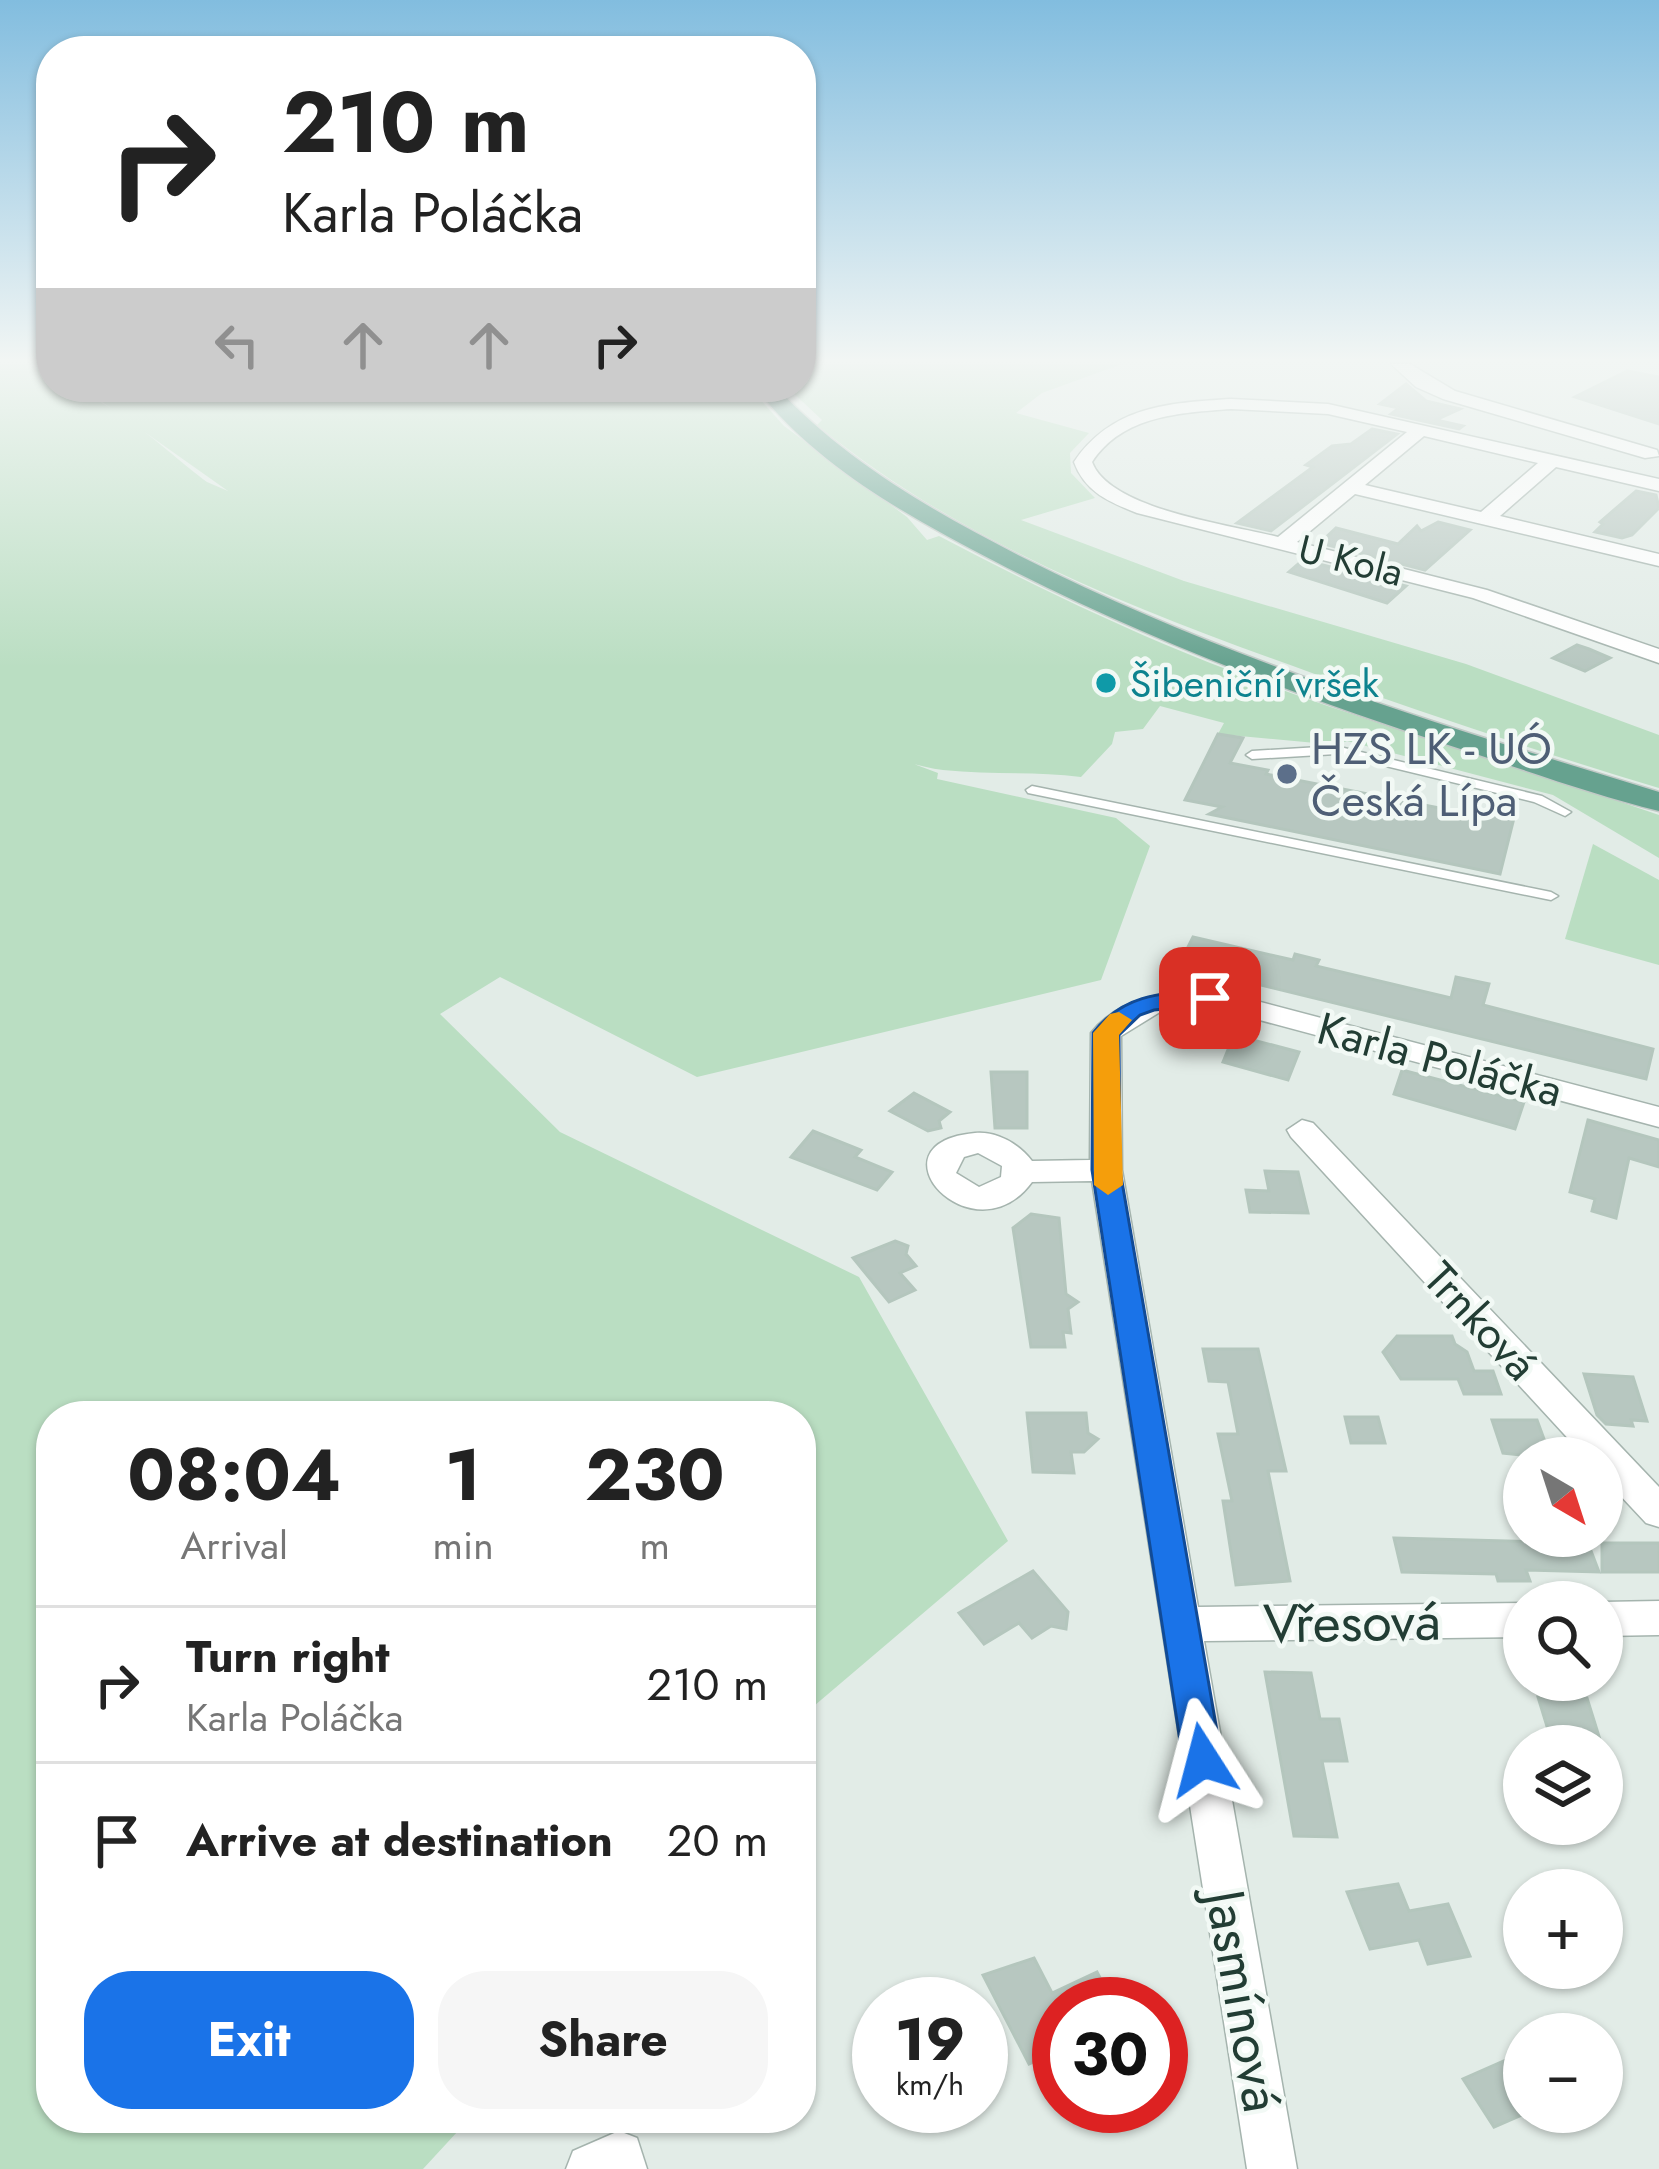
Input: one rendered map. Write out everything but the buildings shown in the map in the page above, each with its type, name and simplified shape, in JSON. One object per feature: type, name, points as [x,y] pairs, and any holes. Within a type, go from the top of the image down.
[{"type":"main road","points":[[854,465],[978,544],[1089,600],[1287,681],[1659,802]]},
{"type":"street","name":"U Kola","points":[[1086,465],[1086,475],[1117,499],[1480,594],[1659,656]]},
{"type":"street","points":[[1283,543],[1378,465]]},
{"type":"street","points":[[1484,520],[1546,465]]},
{"type":"street","name":"U Kola","points":[[1561,465],[1659,485]]},
{"type":"street","points":[[1621,476],[1637,465]]},
{"type":"street","name":"U Kola","points":[[1351,487],[1659,560]]},
{"type":"street","points":[[1636,556],[1659,531]]},
{"type":"street","name":"Karla Poláčka","points":[[1150,1002],[1210,998],[1659,1118]]},
{"type":"street","name":"Jasmínová","points":[[1150,1002],[1131,1010],[1106,1033],[1106,1170],[1272,2169]]},
{"type":"street","name":"Trnková","points":[[1302,1130],[1659,1512]]},
{"type":"street","points":[[1020,1172],[1106,1170]]},
{"type":"street","points":[[1623,1619],[1659,1618]]},
{"type":"street","name":"Vřesová","points":[[1180,1624],[1503,1620]]},
{"type":"lane","points":[[1252,755],[1336,750],[1538,799],[1565,812]]},
{"type":"lane","points":[[1032,790],[1551,896]]},
{"type":"green space","points":[[0,465],[186,465],[228,491],[192,465],[837,465],[907,517],[927,540],[939,536],[1093,613],[1188,654],[1364,718],[1659,815],[1659,858],[1553,795],[1347,741],[1337,745],[1218,734],[1224,723],[1160,706],[1143,729],[1115,732],[1112,744],[1081,777],[943,770],[914,764],[938,773],[937,779],[1116,818],[1150,846],[1101,980],[697,1077],[500,977],[440,1014],[560,1132],[859,1277],[1008,1541],[816,1704],[816,1401],[36,1401],[36,2133],[456,2133],[423,2169],[0,2169]]},
{"type":"green space","points":[[1071,465],[1071,473],[1095,498],[1021,520],[1184,581],[1466,664],[1659,735],[1659,788],[1312,673],[1118,599],[992,539],[873,467]]},
{"type":"green space","points":[[1593,844],[1659,880],[1659,965],[1565,939]]},
{"type":"slow traffic","points":[[1108,1185],[1106,1033],[1119,1020]]},
{"type":"place","name":"Šibeniční vršek","points":[[1106,683]]},
{"type":"place","name":"HZS LK - UÓ Česká Lípa","points":[[1287,774]]},
{"type":"route","points":[[1203,1760],[1106,1170],[1104,1073],[1106,1033],[1131,1010],[1150,1002],[1210,998]]}]
